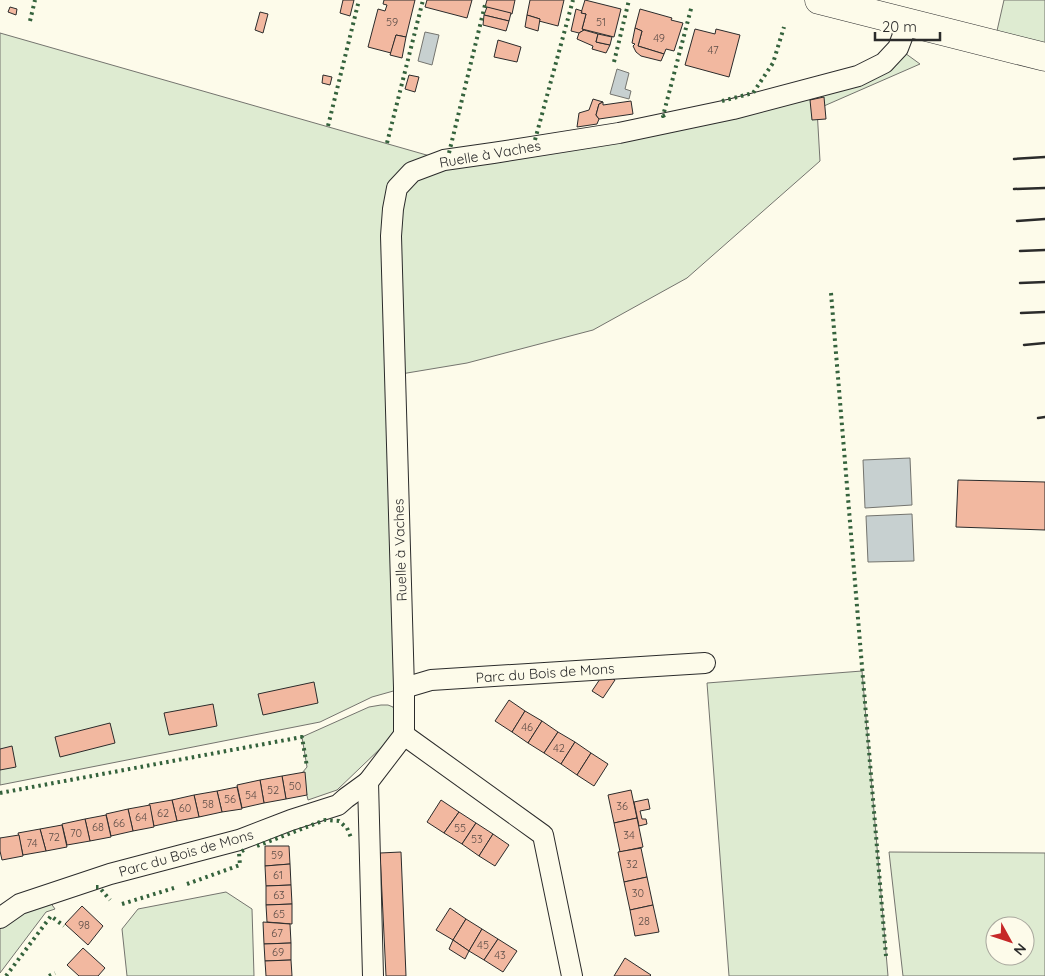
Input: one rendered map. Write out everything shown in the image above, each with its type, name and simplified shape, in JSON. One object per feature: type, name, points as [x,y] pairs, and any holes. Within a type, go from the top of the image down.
[{"type":"main road","points":[[819,0],[1045,57]]},
{"type":"street","name":"Ruelle à Vaches","points":[[404,688],[391,236],[397,188],[412,172],[444,160],[493,154],[619,133],[733,109],[858,76],[884,63],[898,48],[908,22]]},
{"type":"street","name":"Parc du Bois de Mons","points":[[404,688],[431,680],[705,663]]},
{"type":"street","points":[[404,688],[404,736],[543,834],[572,976]]},
{"type":"street","name":"Parc du Bois de Mons","points":[[0,918],[20,904],[110,874],[239,840],[291,820],[338,805],[368,782],[404,736]]},
{"type":"street","points":[[368,782],[374,976]]},
{"type":"green space","points":[[1004,0],[1045,0],[1045,57],[994,44]]},
{"type":"green space","points":[[0,33],[444,160],[858,76],[898,48],[920,64],[817,109],[820,161],[687,278],[593,330],[467,363],[395,375],[404,688],[372,697],[320,722],[0,785]]},
{"type":"green space","points":[[862,671],[888,976],[729,976],[707,683]]},
{"type":"green space","points":[[381,705],[393,707],[396,714],[395,733],[337,790],[308,800],[302,773],[307,767],[302,737],[369,707]]},
{"type":"green space","points":[[889,852],[1045,853],[1045,976],[903,976]]},
{"type":"green space","points":[[226,892],[252,909],[254,976],[127,976],[122,929],[138,909]]},
{"type":"green space","points":[[50,902],[55,909],[46,912],[0,973],[0,918]]},
{"type":"shaded area","points":[[425,32],[439,35],[432,65],[418,61]]},
{"type":"shaded area","points":[[617,69],[629,73],[625,89],[631,91],[629,99],[610,94]]},
{"type":"shaded area","points":[[910,458],[912,505],[865,508],[863,460]]},
{"type":"shaded area","points":[[912,514],[914,561],[868,562],[866,516]]},
{"type":"building","points":[[343,0],[354,0],[350,16],[340,13]]},
{"type":"building","points":[[384,0],[415,0],[406,37],[396,35],[391,53],[368,47],[378,9],[385,11],[387,5],[383,4]]},
{"type":"building","points":[[427,0],[472,0],[467,18],[425,7]]},
{"type":"building","points":[[487,0],[515,0],[512,14],[485,7]]},
{"type":"building","points":[[530,0],[564,0],[558,26],[539,21],[540,19],[527,15]]},
{"type":"building","points":[[585,0],[621,9],[614,37],[582,29],[586,14],[581,13]]},
{"type":"building","points":[[10,7],[17,9],[16,15],[8,12]]},
{"type":"building","points":[[487,7],[511,13],[509,21],[484,15]]},
{"type":"building","points":[[576,9],[586,14],[582,29],[584,30],[579,33],[571,31]]},
{"type":"building","points":[[640,9],[683,23],[674,51],[666,49],[664,54],[638,46],[642,31],[635,28]]},
{"type":"building","points":[[260,12],[268,14],[263,33],[255,30]]},
{"type":"building","points":[[484,15],[509,21],[506,31],[483,25]]},
{"type":"building","points":[[527,15],[540,19],[538,31],[525,27]]},
{"type":"building","points":[[635,28],[642,31],[638,46],[664,54],[661,61],[641,56],[636,52],[633,46],[635,44],[632,43]]},
{"type":"building","points":[[695,29],[715,34],[716,29],[740,35],[729,77],[685,65]]},
{"type":"building","points":[[584,30],[598,34],[596,42],[610,45],[606,53],[592,49],[593,46],[577,39],[579,33]]},
{"type":"building","points":[[598,34],[612,37],[610,45],[596,42]]},
{"type":"building","points":[[396,35],[406,37],[402,58],[390,55]]},
{"type":"building","points":[[498,40],[521,47],[517,62],[494,57]]},
{"type":"building","points":[[323,75],[332,77],[330,85],[322,83]]},
{"type":"building","points":[[409,75],[419,77],[415,92],[405,89]]},
{"type":"building","points":[[824,97],[826,119],[812,120],[810,100]]},
{"type":"building","points":[[593,99],[603,102],[599,104],[596,115],[599,119],[597,124],[577,127],[579,113],[589,110]]},
{"type":"building","points":[[631,101],[633,114],[599,119],[596,115],[599,104],[603,102],[603,105]]},
{"type":"building","points":[[958,480],[1045,482],[1045,530],[956,527]]},
{"type":"building","points":[[604,673],[615,680],[603,698],[592,691]]},
{"type":"building","points":[[314,682],[318,703],[263,715],[258,694]]},
{"type":"building","points":[[509,700],[525,711],[512,732],[495,721]]},
{"type":"building","points":[[213,704],[217,726],[169,735],[164,713]]},
{"type":"building","points":[[525,711],[542,721],[528,743],[512,732]]},
{"type":"building","points":[[542,721],[558,732],[544,753],[528,743]]},
{"type":"building","points":[[110,723],[115,743],[60,757],[55,737]]},
{"type":"building","points":[[558,732],[575,742],[561,764],[544,753]]},
{"type":"building","points":[[575,742],[591,753],[577,775],[561,764]]},
{"type":"building","points":[[12,746],[16,767],[0,770],[0,749]]},
{"type":"building","points":[[591,753],[608,764],[594,786],[577,775]]},
{"type":"building","points":[[305,772],[307,795],[286,799],[282,776]]},
{"type":"building","points":[[282,776],[286,799],[264,803],[260,780]]},
{"type":"building","points":[[260,780],[264,803],[242,808],[237,785]]},
{"type":"building","points":[[237,787],[242,809],[222,812],[217,791]]},
{"type":"building","points":[[631,790],[637,818],[614,823],[608,795]]},
{"type":"building","points":[[217,791],[222,812],[199,817],[194,795]]},
{"type":"building","points":[[194,795],[199,817],[177,821],[172,800]]},
{"type":"building","points":[[648,799],[650,809],[640,811],[642,819],[646,819],[647,824],[639,826],[634,802]]},
{"type":"building","points":[[172,800],[177,821],[154,826],[149,804]]},
{"type":"building","points":[[441,800],[459,812],[444,833],[427,822]]},
{"type":"building","points":[[150,805],[154,827],[133,831],[128,809]]},
{"type":"building","points":[[128,809],[133,831],[111,836],[106,814]]},
{"type":"building","points":[[459,812],[476,823],[462,844],[444,833]]},
{"type":"building","points":[[106,815],[111,837],[90,841],[85,819]]},
{"type":"building","points":[[637,818],[643,847],[620,852],[614,823]]},
{"type":"building","points":[[85,819],[90,841],[67,845],[62,824]]},
{"type":"building","points":[[476,823],[493,834],[479,856],[462,844]]},
{"type":"building","points":[[62,825],[67,847],[46,851],[40,829]]},
{"type":"building","points":[[40,829],[46,851],[23,855],[18,833]]},
{"type":"building","points":[[493,834],[509,845],[495,866],[479,856]]},
{"type":"building","points":[[19,835],[23,856],[2,860],[0,838]]},
{"type":"building","points":[[265,846],[289,846],[290,864],[265,866]]},
{"type":"building","points":[[641,848],[647,877],[624,882],[618,852]]},
{"type":"building","points":[[401,852],[406,976],[386,976],[380,853]]},
{"type":"building","points":[[290,864],[291,885],[266,886],[265,866]]},
{"type":"building","points":[[647,877],[653,905],[630,910],[624,882]]},
{"type":"building","points":[[291,885],[292,904],[266,905],[266,886]]},
{"type":"building","points":[[292,904],[292,924],[267,922],[266,905]]},
{"type":"building","points":[[653,905],[659,932],[635,936],[630,910]]},
{"type":"building","points":[[82,906],[103,926],[88,945],[65,924]]},
{"type":"building","points":[[450,908],[466,919],[453,940],[436,930]]},
{"type":"building","points":[[466,919],[482,929],[469,951],[453,940]]},
{"type":"building","points":[[263,922],[290,924],[291,943],[264,944]]},
{"type":"building","points":[[482,929],[498,939],[484,960],[469,951]]},
{"type":"building","points":[[498,939],[517,951],[503,972],[484,960]]},
{"type":"building","points":[[453,940],[469,951],[465,959],[449,949]]},
{"type":"building","points":[[291,943],[291,960],[265,961],[264,944]]},
{"type":"building","points":[[83,948],[105,968],[98,976],[79,976],[67,965]]},
{"type":"building","points":[[625,958],[651,975],[614,976]]},
{"type":"building","points":[[291,960],[292,976],[266,976],[265,961]]},
{"type":"hedge","points":[[30,21],[35,0]]},
{"type":"hedge","points":[[328,126],[359,0]]},
{"type":"hedge","points":[[387,143],[423,0]]},
{"type":"hedge","points":[[535,140],[573,0]]},
{"type":"hedge","points":[[614,62],[629,0]]},
{"type":"hedge","points":[[449,153],[485,5]]},
{"type":"hedge","points":[[665,115],[663,116],[692,5]]},
{"type":"hedge","points":[[722,101],[753,93],[773,63],[784,27]]},
{"type":"hedge","points":[[831,293],[886,956]]},
{"type":"hedge","points":[[0,793],[302,737],[307,767]]},
{"type":"hedge","points":[[257,846],[325,820],[339,821],[347,828],[352,840]]},
{"type":"hedge","points":[[187,884],[240,865],[239,853],[244,850]]},
{"type":"hedge","points":[[96,887],[99,887],[110,900]]},
{"type":"hedge","points":[[122,904],[174,888]]},
{"type":"hedge","points":[[6,976],[51,916],[64,926]]},
{"type":"hedge","points":[[49,976],[55,973]]},
{"type":"wall","points":[[1014,159],[1045,157]]},
{"type":"wall","points":[[1014,189],[1045,188]]},
{"type":"wall","points":[[1017,221],[1045,219]]},
{"type":"wall","points":[[1020,251],[1045,250]]},
{"type":"wall","points":[[1020,283],[1045,282]]},
{"type":"wall","points":[[1021,313],[1045,312]]},
{"type":"wall","points":[[1024,345],[1045,343]]},
{"type":"wall","points":[[1038,418],[1045,417]]}]
